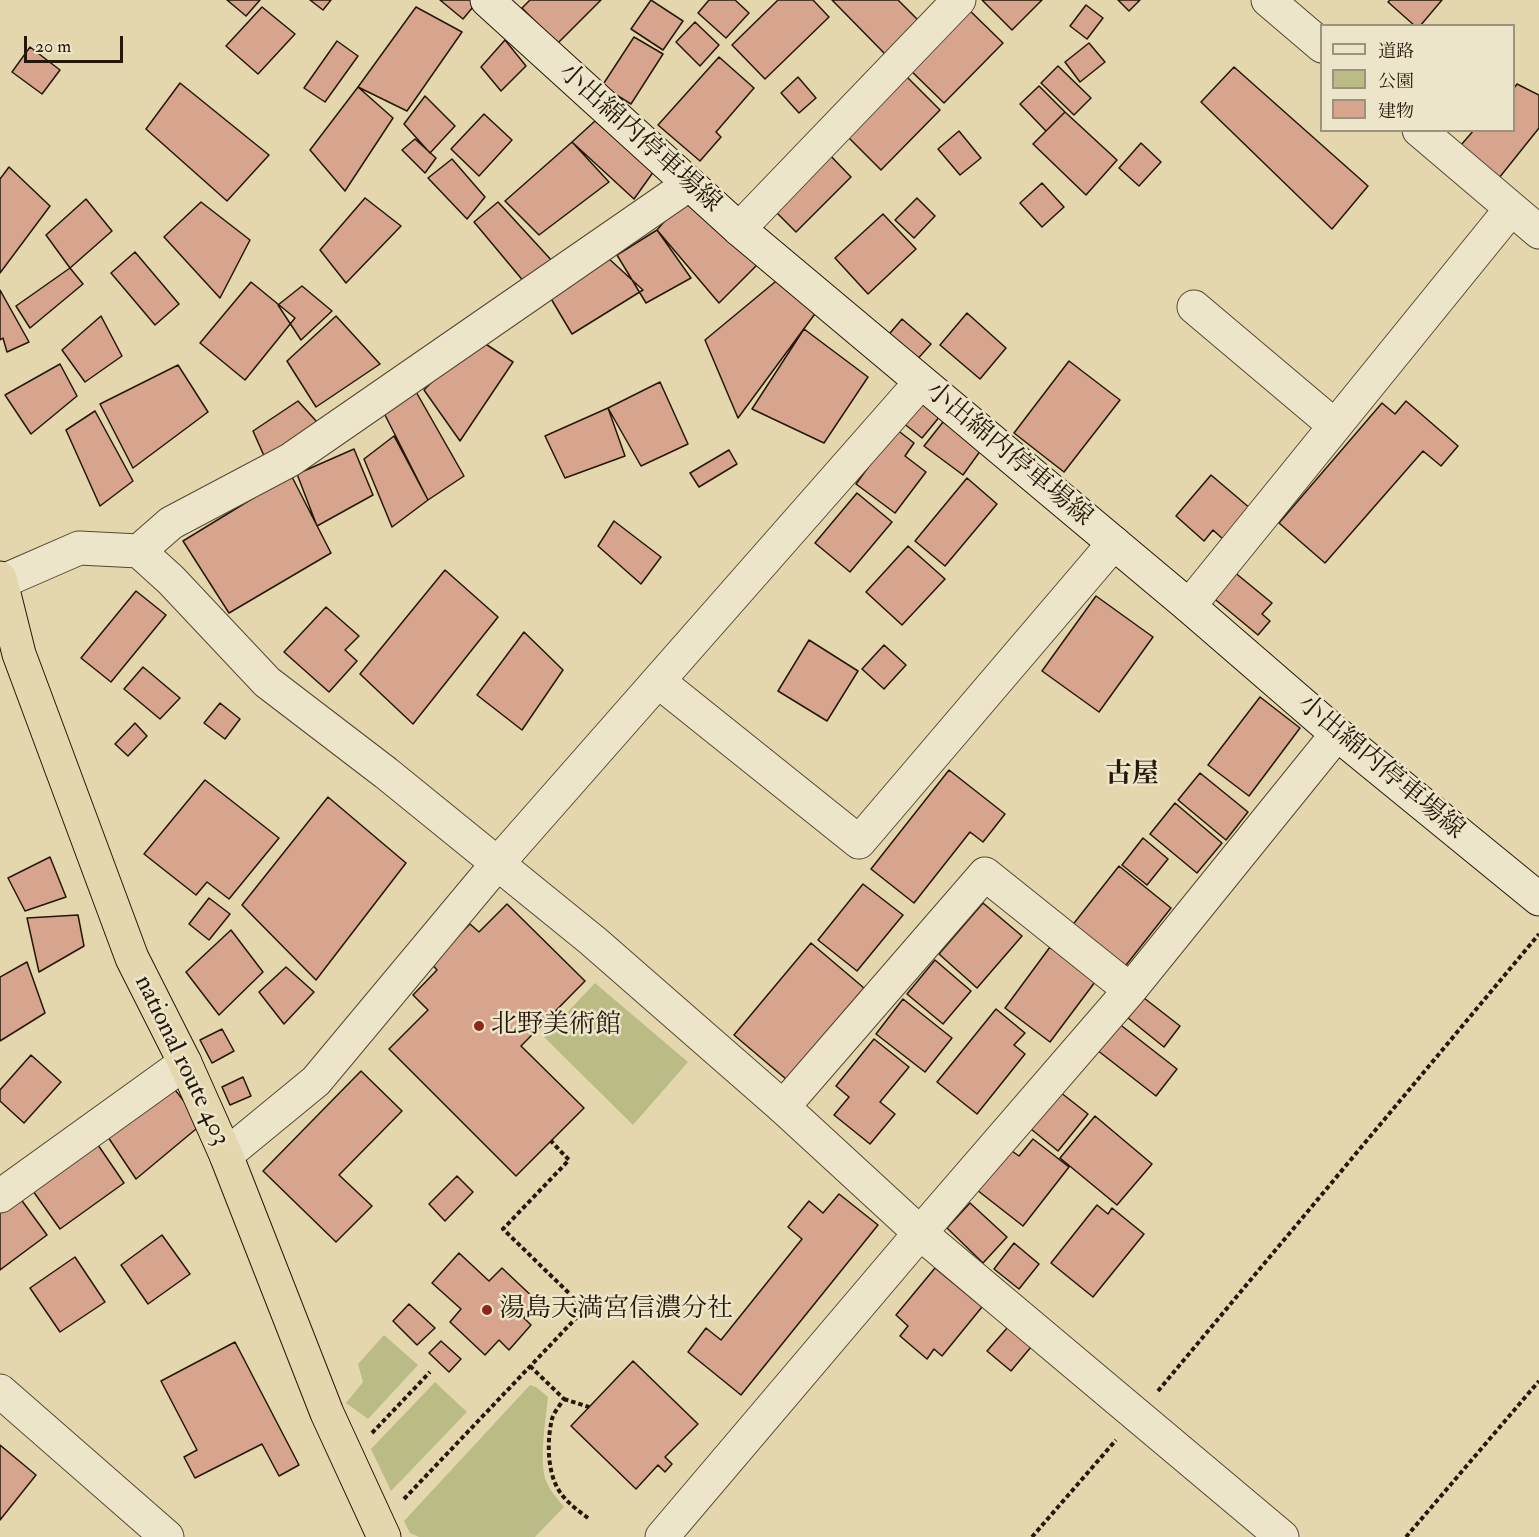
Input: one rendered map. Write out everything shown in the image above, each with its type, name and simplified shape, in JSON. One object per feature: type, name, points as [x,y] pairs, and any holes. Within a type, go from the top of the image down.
[{"type":"highway","name":"national route 403","points":[[0,581],[19,654],[132,958],[185,1063],[226,1155],[327,1413],[381,1531]]},
{"type":"street","name":"小出綿内停車場線","points":[[486,0],[739,229],[1189,606],[1337,734],[1539,899]]},
{"type":"street","points":[[739,229],[959,0]]},
{"type":"street","points":[[1268,0],[1320,44]]},
{"type":"street","points":[[1421,132],[1539,232]]},
{"type":"street","points":[[139,551],[171,523],[290,460],[688,185]]},
{"type":"street","points":[[1189,606],[1510,209]]},
{"type":"street","points":[[1194,307],[1335,426]]},
{"type":"street","points":[[226,1155],[316,1081],[497,864],[921,382]]},
{"type":"street","points":[[658,681],[859,842],[1114,543]]},
{"type":"street","points":[[0,581],[79,548],[139,551],[171,580],[267,682],[386,773],[593,941],[783,1107],[920,1233],[1282,1537]]},
{"type":"street","points":[[662,1537],[1130,990],[1337,734]]},
{"type":"street","points":[[783,1107],[985,874],[1130,990]]},
{"type":"street","points":[[0,1196],[185,1063]]},
{"type":"street","points":[[0,1391],[167,1537]]},
{"type":"path","points":[[1032,1537],[1137,1415],[1539,934]]},
{"type":"path","points":[[381,1531],[576,1318],[575,1299],[503,1229],[569,1160],[551,1141]]},
{"type":"path","points":[[530,1366],[564,1399],[589,1407]]},
{"type":"path","points":[[369,1436],[430,1372]]},
{"type":"path","points":[[1406,1537],[1539,1381]]},
{"type":"path","points":[[564,1399],[552,1418],[549,1456],[552,1474],[558,1489],[568,1502],[588,1518]]},
{"type":"green space","points":[[595,983],[688,1062],[633,1125],[544,1037]]},
{"type":"green space","points":[[384,1335],[418,1365],[368,1419],[346,1403],[363,1382],[358,1364]]},
{"type":"green space","points":[[435,1382],[467,1412],[391,1491],[371,1449]]},
{"type":"green space","points":[[530,1385],[548,1397],[543,1441],[544,1475],[550,1489],[564,1507],[535,1537],[419,1537],[410,1533],[404,1521]]},
{"type":"building","points":[[227,0],[260,0],[246,16]]},
{"type":"building","points":[[310,0],[331,0],[323,10]]},
{"type":"building","points":[[440,0],[476,0],[478,1],[463,19]]},
{"type":"building","points":[[530,0],[601,0],[557,44],[522,8]]},
{"type":"building","points":[[651,0],[683,21],[663,50],[631,29]]},
{"type":"building","points":[[709,0],[735,0],[749,13],[726,38],[698,13]]},
{"type":"building","points":[[778,0],[813,0],[829,17],[765,79],[732,45]]},
{"type":"building","points":[[832,0],[898,0],[919,21],[885,54]]},
{"type":"building","points":[[982,0],[1042,0],[1012,30]]},
{"type":"building","points":[[1118,0],[1140,0],[1129,11]]},
{"type":"building","points":[[1390,0],[1442,0],[1422,24],[1413,24],[1388,2]]},
{"type":"building","points":[[963,4],[1003,43],[944,103],[904,64]]},
{"type":"building","points":[[1086,5],[1103,18],[1087,39],[1070,26]]},
{"type":"building","points":[[262,7],[295,34],[258,74],[226,46]]},
{"type":"building","points":[[416,7],[462,32],[407,111],[358,87]]},
{"type":"building","points":[[695,22],[719,45],[700,66],[676,42]]},
{"type":"building","points":[[634,37],[663,54],[631,104],[602,86]]},
{"type":"building","points":[[505,40],[526,66],[501,91],[481,67]]},
{"type":"building","points":[[337,41],[358,56],[325,102],[304,88]]},
{"type":"building","points":[[1089,43],[1105,62],[1080,82],[1065,62]]},
{"type":"building","points":[[30,47],[60,70],[42,94],[12,72]]},
{"type":"building","points":[[719,57],[754,88],[716,132],[721,137],[700,161],[658,125]]},
{"type":"building","points":[[1058,66],[1091,98],[1074,115],[1041,83]]},
{"type":"building","points":[[1234,67],[1368,186],[1332,229],[1201,102]]},
{"type":"building","points":[[901,71],[940,110],[881,170],[842,131]]},
{"type":"building","points":[[798,77],[816,98],[799,113],[781,93]]},
{"type":"building","points":[[180,83],[269,155],[227,201],[146,129]]},
{"type":"building","points":[[1517,84],[1539,95],[1539,128],[1499,178],[1461,145],[1472,132],[1515,132],[1515,87]]},
{"type":"building","points":[[1039,86],[1065,112],[1046,131],[1020,104]]},
{"type":"building","points":[[358,87],[393,118],[345,191],[310,150]]},
{"type":"building","points":[[425,96],[455,126],[430,153],[404,124]]},
{"type":"building","points":[[1065,112],[1117,160],[1086,195],[1033,144]]},
{"type":"building","points":[[484,114],[512,140],[479,176],[451,149]]},
{"type":"building","points":[[595,121],[654,171],[634,199],[572,142]]},
{"type":"building","points":[[959,131],[981,158],[960,175],[938,149]]},
{"type":"building","points":[[415,139],[436,158],[425,173],[402,150]]},
{"type":"building","points":[[572,142],[609,182],[539,235],[505,201]]},
{"type":"building","points":[[1141,143],[1161,162],[1139,186],[1119,168]]},
{"type":"building","points":[[823,148],[851,177],[796,232],[774,210]]},
{"type":"building","points":[[452,159],[485,197],[467,219],[428,178]]},
{"type":"building","points":[[9,167],[50,206],[0,273],[0,179]]},
{"type":"building","points":[[1042,183],[1064,207],[1042,227],[1020,203]]},
{"type":"building","points":[[687,195],[761,261],[719,303],[657,230]]},
{"type":"building","points":[[365,198],[401,226],[346,283],[320,250]]},
{"type":"building","points":[[917,198],[935,216],[914,238],[895,220]]},
{"type":"building","points":[[86,199],[112,231],[70,268],[46,235]]},
{"type":"building","points":[[201,202],[250,240],[220,298],[164,237]]},
{"type":"building","points":[[498,202],[554,263],[525,283],[474,222]]},
{"type":"building","points":[[883,214],[916,249],[868,294],[835,258]]},
{"type":"building","points":[[657,230],[691,278],[646,303],[617,255]]},
{"type":"building","points":[[135,252],[179,304],[155,325],[111,273]]},
{"type":"building","points":[[607,257],[643,290],[572,334],[550,297]]},
{"type":"building","points":[[70,268],[83,284],[30,328],[16,306]]},
{"type":"building","points":[[781,277],[820,307],[738,418],[705,340]]},
{"type":"building","points":[[251,282],[295,318],[245,380],[200,343]]},
{"type":"building","points":[[302,286],[332,311],[301,340],[278,305]]},
{"type":"building","points":[[0,290],[29,342],[7,352],[3,338],[0,340]]},
{"type":"building","points":[[967,313],[1006,348],[980,379],[940,345]]},
{"type":"building","points":[[101,316],[122,356],[85,382],[62,350]]},
{"type":"building","points":[[336,316],[380,364],[316,407],[287,361]]},
{"type":"building","points":[[902,319],[931,344],[914,363],[885,339]]},
{"type":"building","points":[[804,329],[868,377],[824,443],[752,409]]},
{"type":"building","points":[[475,337],[513,362],[460,441],[424,390]]},
{"type":"building","points":[[1069,361],[1120,400],[1064,472],[1014,433]]},
{"type":"building","points":[[60,364],[77,396],[31,434],[5,395]]},
{"type":"building","points":[[178,365],[208,412],[133,468],[100,404]]},
{"type":"building","points":[[660,382],[688,444],[641,466],[608,408]]},
{"type":"building","points":[[415,390],[464,476],[428,500],[383,411]]},
{"type":"building","points":[[921,398],[941,415],[922,438],[902,422]]},
{"type":"building","points":[[298,401],[317,422],[265,458],[253,431]]},
{"type":"building","points":[[1406,401],[1458,446],[1441,466],[1423,451],[1325,563],[1279,523],[1382,403],[1395,414]]},
{"type":"building","points":[[608,408],[625,456],[565,478],[545,436]]},
{"type":"building","points":[[95,411],[133,481],[100,506],[66,430]]},
{"type":"building","points":[[943,422],[981,450],[963,475],[924,446]]},
{"type":"building","points":[[896,429],[914,443],[905,456],[926,472],[895,513],[856,484]]},
{"type":"building","points":[[394,436],[428,500],[392,527],[364,459]]},
{"type":"building","points":[[354,449],[373,495],[317,526],[297,474]]},
{"type":"building","points":[[729,450],[737,464],[699,487],[690,473]]},
{"type":"building","points":[[291,475],[331,553],[229,613],[183,541]]},
{"type":"building","points":[[1211,475],[1251,509],[1224,540],[1213,530],[1204,541],[1176,516]]},
{"type":"building","points":[[967,478],[997,504],[945,566],[915,541]]},
{"type":"building","points":[[857,493],[892,522],[850,572],[815,543]]},
{"type":"building","points":[[614,521],[661,557],[641,584],[598,546]]},
{"type":"building","points":[[908,546],[945,579],[902,625],[866,592]]},
{"type":"building","points":[[445,570],[498,617],[413,724],[360,674]]},
{"type":"building","points":[[1233,571],[1272,603],[1262,614],[1270,621],[1258,635],[1211,596]]},
{"type":"building","points":[[136,591],[166,615],[111,682],[81,658]]},
{"type":"building","points":[[1096,596],[1153,637],[1099,712],[1042,671]]},
{"type":"building","points":[[326,607],[359,636],[345,650],[357,661],[329,692],[284,652]]},
{"type":"building","points":[[524,632],[563,670],[522,730],[477,695]]},
{"type":"building","points":[[809,640],[858,671],[827,721],[778,691]]},
{"type":"building","points":[[884,645],[906,665],[884,689],[862,669]]},
{"type":"building","points":[[143,667],[180,698],[160,719],[124,689]]},
{"type":"building","points":[[1260,697],[1300,728],[1249,796],[1208,765]]},
{"type":"building","points":[[220,703],[240,719],[225,739],[204,723]]},
{"type":"building","points":[[135,723],[147,736],[128,756],[115,744]]},
{"type":"building","points":[[949,770],[1005,814],[983,842],[970,832],[914,903],[871,869]]},
{"type":"building","points":[[1200,773],[1248,812],[1226,840],[1178,800]]},
{"type":"building","points":[[205,780],[279,838],[229,899],[207,882],[196,895],[144,854]]},
{"type":"building","points":[[328,797],[406,863],[316,980],[242,905]]},
{"type":"building","points":[[1175,803],[1222,843],[1197,873],[1150,834]]},
{"type":"building","points":[[1143,838],[1168,859],[1147,885],[1122,865]]},
{"type":"building","points":[[50,857],[66,897],[25,911],[8,878]]},
{"type":"building","points":[[1119,866],[1171,908],[1123,969],[1071,927]]},
{"type":"building","points":[[863,884],[903,915],[857,971],[818,940]]},
{"type":"building","points":[[209,898],[230,914],[209,940],[189,924]]},
{"type":"building","points":[[983,903],[1022,936],[977,988],[939,954]]},
{"type":"building","points":[[507,904],[585,981],[521,1046],[584,1108],[516,1176],[389,1049],[428,1010],[413,995],[437,970],[431,963],[470,924],[479,932]]},
{"type":"building","points":[[78,915],[84,946],[39,972],[27,918]]},
{"type":"building","points":[[231,930],[263,972],[219,1015],[186,972]]},
{"type":"building","points":[[811,943],[864,988],[786,1079],[734,1035]]},
{"type":"building","points":[[1050,947],[1095,982],[1050,1042],[1005,1008]]},
{"type":"building","points":[[935,960],[971,991],[943,1024],[907,994]]},
{"type":"building","points":[[27,962],[45,1013],[0,1041],[0,977]]},
{"type":"building","points":[[286,967],[314,992],[284,1024],[259,992]]},
{"type":"building","points":[[1144,998],[1180,1026],[1164,1047],[1128,1018]]},
{"type":"building","points":[[903,999],[952,1038],[925,1072],[876,1034]]},
{"type":"building","points":[[996,1009],[1025,1033],[1014,1045],[1025,1054],[977,1114],[937,1082]]},
{"type":"building","points":[[1118,1023],[1177,1069],[1156,1096],[1097,1050]]},
{"type":"building","points":[[222,1029],[234,1051],[212,1063],[200,1040]]},
{"type":"building","points":[[874,1039],[909,1067],[880,1102],[895,1114],[870,1144],[834,1115],[849,1097],[836,1086]]},
{"type":"building","points":[[31,1055],[61,1082],[24,1123],[0,1101],[0,1090]]},
{"type":"building","points":[[361,1071],[402,1111],[339,1175],[372,1206],[336,1242],[263,1171]]},
{"type":"building","points":[[243,1077],[251,1096],[230,1105],[222,1087]]},
{"type":"building","points":[[172,1086],[202,1124],[136,1179],[108,1137]]},
{"type":"building","points":[[1060,1092],[1088,1114],[1058,1151],[1031,1129]]},
{"type":"building","points":[[1095,1116],[1152,1164],[1117,1205],[1060,1158]]},
{"type":"building","points":[[1033,1139],[1069,1167],[1023,1226],[977,1190],[1009,1149],[1019,1156]]},
{"type":"building","points":[[98,1145],[124,1183],[60,1229],[33,1191]]},
{"type":"building","points":[[457,1176],[473,1192],[445,1221],[429,1204]]},
{"type":"building","points":[[839,1194],[878,1225],[741,1395],[688,1352],[706,1328],[721,1340],[802,1239],[788,1227],[809,1201],[823,1213]]},
{"type":"building","points":[[20,1198],[47,1235],[0,1270],[0,1213]]},
{"type":"building","points":[[970,1203],[1007,1237],[983,1263],[947,1228]]},
{"type":"building","points":[[1097,1205],[1108,1214],[1112,1208],[1144,1234],[1093,1297],[1051,1263]]},
{"type":"building","points":[[162,1235],[190,1274],[148,1304],[121,1265]]},
{"type":"building","points":[[1014,1243],[1039,1264],[1019,1289],[994,1269]]},
{"type":"building","points":[[459,1253],[489,1281],[502,1268],[538,1302],[524,1318],[531,1325],[509,1350],[499,1340],[485,1355],[450,1322],[461,1309],[432,1283]]},
{"type":"building","points":[[75,1257],[105,1302],[60,1332],[30,1288]]},
{"type":"building","points":[[935,1268],[982,1307],[942,1356],[934,1349],[927,1359],[900,1336],[908,1326],[896,1315]]},
{"type":"building","points":[[409,1304],[435,1328],[417,1345],[393,1321]]},
{"type":"building","points":[[1008,1327],[1031,1347],[1011,1371],[987,1351]]},
{"type":"building","points":[[441,1341],[461,1359],[449,1372],[429,1353]]},
{"type":"building","points":[[235,1342],[299,1465],[279,1476],[262,1444],[195,1478],[184,1457],[197,1450],[161,1381]]},
{"type":"building","points":[[633,1361],[698,1424],[665,1457],[672,1464],[665,1472],[658,1465],[636,1489],[571,1426]]},
{"type":"building","points":[[0,1445],[36,1475],[0,1520]]},
{"type":"place","name":"北野美術館","points":[[479,1026]]},
{"type":"place","name":"湯島天満宮信濃分社","points":[[487,1310]]},
{"type":"district","name":"古屋","points":[[1132,776]]}]
